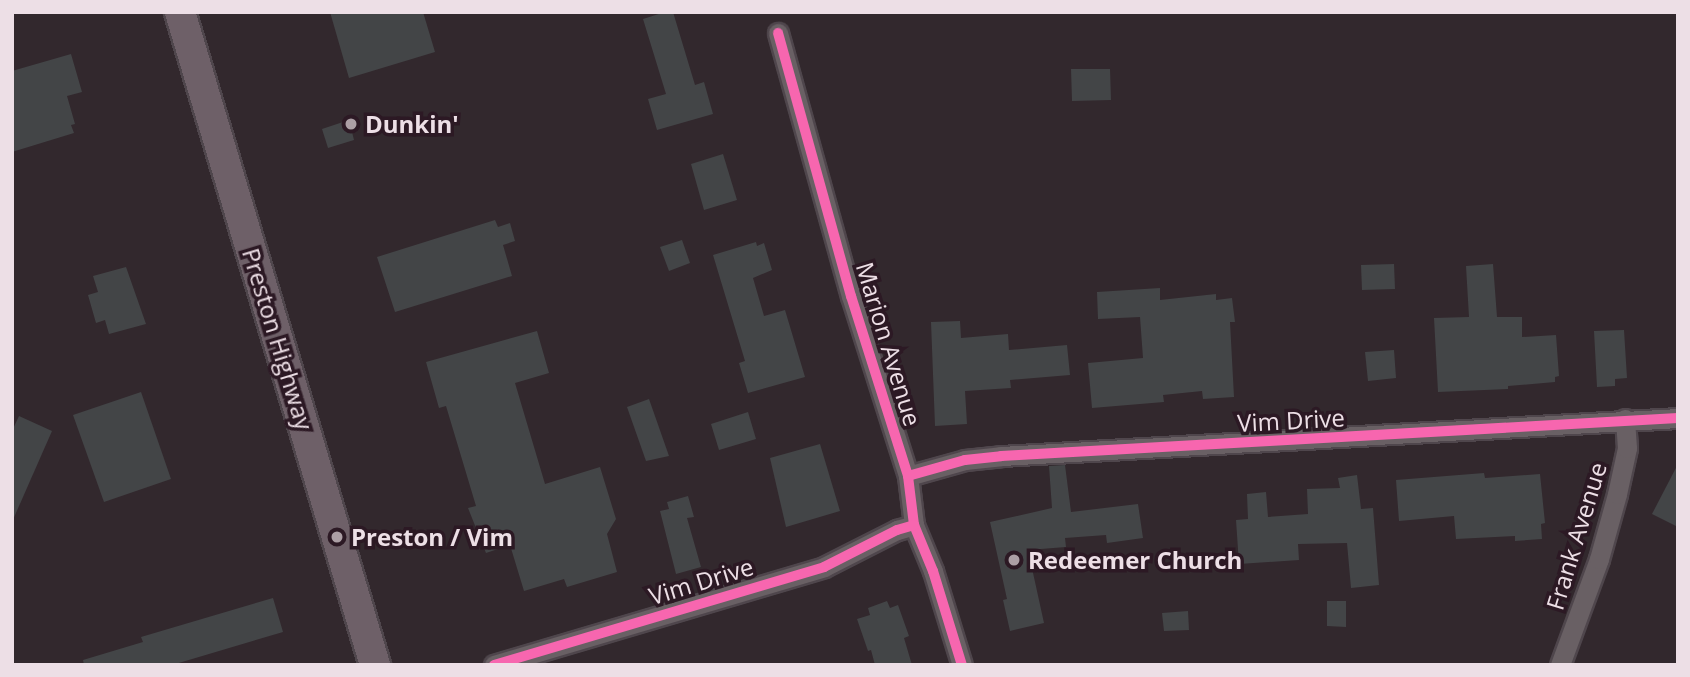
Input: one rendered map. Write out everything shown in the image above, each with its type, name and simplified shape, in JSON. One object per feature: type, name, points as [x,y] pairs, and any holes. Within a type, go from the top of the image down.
[{"type":"main road","name":"Preston Highway","points":[[180,12],[375,665]]},
{"type":"street","name":"Marion Avenue","points":[[778,33],[851,296],[908,476],[914,526],[933,571],[962,665]]},
{"type":"street","name":"Vim Drive","points":[[908,476],[965,460],[1001,456],[1678,418]]},
{"type":"street","name":"Frank Avenue","points":[[1560,665],[1599,559],[1617,494],[1627,448],[1625,419]]},
{"type":"street","name":"Vim Drive","points":[[494,665],[824,567],[897,530],[914,526]]},
{"type":"building","points":[[330,12],[423,12],[435,52],[349,78]]},
{"type":"building","points":[[673,12],[695,85],[704,82],[713,114],[657,130],[648,99],[666,94],[643,19]]},
{"type":"building","points":[[71,54],[82,92],[67,96],[75,124],[71,125],[74,133],[12,152],[12,71]]},
{"type":"building","points":[[1071,69],[1110,69],[1111,100],[1072,101]]},
{"type":"building","points":[[349,120],[354,140],[328,148],[322,129]]},
{"type":"building","points":[[723,154],[737,200],[704,210],[691,164]]},
{"type":"building","points":[[495,220],[498,227],[510,223],[515,241],[503,245],[512,276],[395,312],[377,257]]},
{"type":"building","points":[[682,240],[690,263],[669,271],[660,247]]},
{"type":"building","points":[[756,242],[757,246],[764,243],[772,270],[753,278],[764,316],[785,310],[805,377],[748,393],[739,363],[745,361],[713,255]]},
{"type":"building","points":[[1394,264],[1395,289],[1362,290],[1361,265]]},
{"type":"building","points":[[1493,264],[1497,317],[1522,317],[1522,337],[1556,335],[1559,376],[1555,377],[1555,382],[1508,386],[1508,389],[1438,392],[1434,318],[1469,317],[1466,266]]},
{"type":"building","points":[[126,267],[146,324],[109,334],[105,320],[96,323],[88,295],[98,292],[93,276]]},
{"type":"building","points":[[1160,288],[1160,300],[1216,294],[1216,300],[1232,298],[1235,322],[1230,322],[1234,397],[1203,399],[1202,391],[1163,395],[1164,402],[1092,408],[1088,363],[1143,358],[1140,317],[1098,319],[1097,292]]},
{"type":"building","points":[[960,321],[961,338],[1008,334],[1009,350],[1067,345],[1070,375],[1010,380],[1011,388],[965,391],[967,424],[935,426],[931,322]]},
{"type":"building","points":[[1624,330],[1627,378],[1615,379],[1615,386],[1597,387],[1594,331]]},
{"type":"building","points":[[537,331],[549,373],[515,383],[545,484],[600,467],[616,519],[607,534],[617,572],[567,587],[564,579],[524,591],[510,545],[486,553],[468,508],[476,506],[446,406],[439,408],[426,362]]},
{"type":"building","points":[[1394,350],[1396,378],[1368,381],[1365,352]]},
{"type":"building","points":[[141,392],[171,479],[104,502],[73,415]]},
{"type":"building","points":[[649,399],[669,456],[646,461],[627,407]]},
{"type":"building","points":[[748,412],[756,439],[719,450],[711,424]]},
{"type":"building","points":[[19,416],[52,431],[12,522],[12,431]]},
{"type":"building","points":[[820,444],[840,511],[786,527],[770,458]]},
{"type":"building","points":[[1678,464],[1678,527],[1652,514]]},
{"type":"building","points":[[1065,465],[1071,512],[1138,504],[1143,538],[1107,543],[1106,535],[1065,538],[1066,547],[1028,550],[1044,623],[1010,631],[1003,600],[1007,599],[990,522],[1052,508],[1049,466]]},
{"type":"building","points":[[1484,473],[1485,478],[1540,474],[1545,523],[1541,524],[1542,539],[1515,541],[1515,536],[1456,539],[1454,516],[1399,521],[1396,480]]},
{"type":"building","points":[[1357,475],[1361,509],[1373,508],[1379,585],[1351,588],[1347,543],[1298,544],[1299,560],[1239,564],[1236,520],[1248,519],[1247,494],[1266,492],[1268,517],[1308,514],[1307,489],[1340,488],[1338,478]]},
{"type":"building","points":[[688,496],[694,517],[687,518],[701,567],[676,574],[660,511],[669,509],[667,502]]},
{"type":"building","points":[[273,598],[283,632],[172,665],[84,665],[83,660],[143,642],[141,637]]},
{"type":"building","points":[[887,601],[890,608],[898,605],[909,636],[904,638],[912,665],[875,665],[871,650],[868,651],[857,619],[870,615],[868,608]]},
{"type":"building","points":[[1327,601],[1346,601],[1346,627],[1327,626]]},
{"type":"building","points":[[1188,611],[1189,630],[1164,631],[1162,613]]},
{"type":"cycle path","points":[[778,33],[851,296],[908,476],[914,525],[933,571],[962,665]]},
{"type":"cycle path","points":[[908,476],[965,460],[1001,456],[1678,418]]},
{"type":"cycle path","points":[[494,665],[824,567],[897,530],[914,525]]},
{"type":"place","name":"Dunkin'","points":[[351,124]]},
{"type":"place","name":"Preston / Vim","points":[[337,537]]},
{"type":"place","name":"Redeemer Church","points":[[1014,560]]}]
